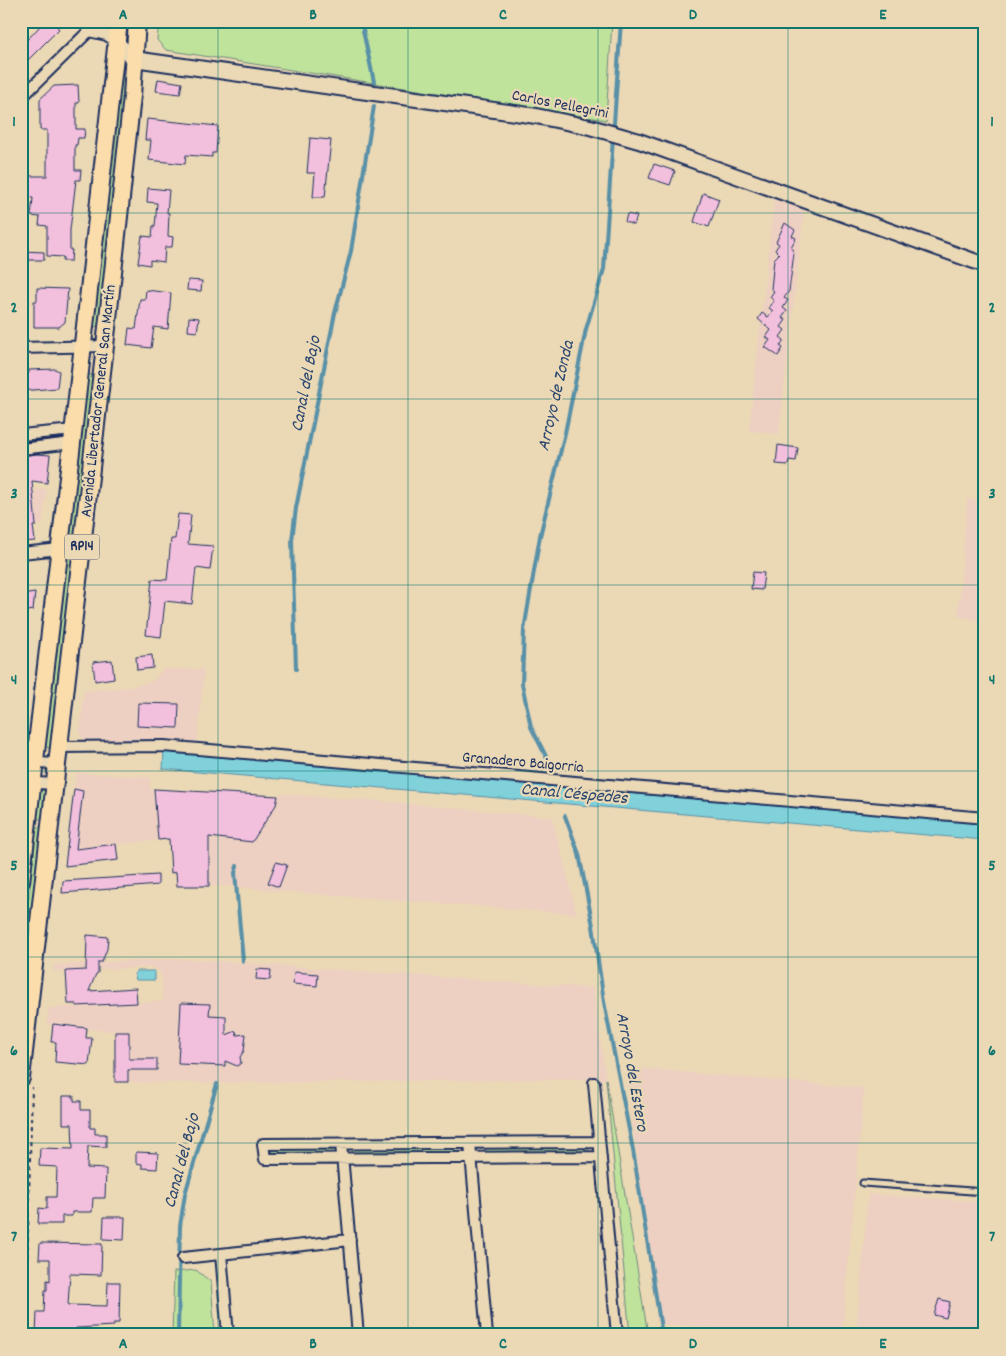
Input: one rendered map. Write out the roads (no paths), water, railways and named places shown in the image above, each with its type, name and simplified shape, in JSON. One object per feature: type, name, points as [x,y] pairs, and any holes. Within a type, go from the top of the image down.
[{"type":"main road","name":"Avenida Libertador General San Martín","points":[[21,881],[28,762],[60,549],[119,21]]},
{"type":"main road","name":"Avenida Libertador General San Martín","points":[[21,1078],[105,346],[132,96],[137,21]]},
{"type":"main road","points":[[116,42],[134,59]]},
{"type":"main road","name":"Carlos Pellegrini","points":[[134,59],[536,116],[614,133],[985,264]]},
{"type":"street","points":[[21,98],[99,21]]},
{"type":"street","points":[[89,31],[107,35],[116,42]]},
{"type":"street","points":[[21,348],[105,346]]},
{"type":"street","points":[[21,435],[73,436]]},
{"type":"street","points":[[21,449],[73,436]]},
{"type":"street","points":[[21,553],[60,549]]},
{"type":"street","name":"Granadero Baigorria","points":[[58,747],[164,746],[985,818]]},
{"type":"street","points":[[28,762],[56,764]]},
{"type":"street","points":[[27,782],[54,784]]},
{"type":"street","points":[[594,1083],[617,1335]]},
{"type":"street","points":[[599,1142],[263,1144],[265,1159],[601,1157]]},
{"type":"street","points":[[470,1143],[487,1335]]},
{"type":"street","points":[[341,1144],[358,1335]]},
{"type":"street","points":[[184,1258],[350,1240]]},
{"type":"street","points":[[221,1254],[228,1335]]},
{"type":"lane","points":[[863,1183],[985,1192]]},
{"type":"water","name":"Canal Céspedes","points":[[164,750],[626,793],[985,822],[985,840],[163,769]]},
{"type":"water","points":[[137,971],[155,971],[155,980],[136,980],[134,974]]},
{"type":"waterway","name":"Canal del Bajo","points":[[361,21],[374,82]]},
{"type":"waterway","name":"Arroyo de Zonda","points":[[553,770],[531,727],[522,684],[524,630],[540,536],[565,433],[586,329],[604,269],[621,21]]},
{"type":"waterway","name":"Canal del Bajo","points":[[296,669],[292,540],[296,508],[335,313],[351,251],[374,106]]},
{"type":"waterway","name":"Arroyo del Estero","points":[[565,816],[579,854],[593,926],[604,1002],[633,1150],[662,1335]]},
{"type":"waterway","name":"Canal del Bajo","points":[[237,866],[235,873],[243,961]]},
{"type":"waterway","name":"Canal del Bajo","points":[[178,1335],[180,1226],[185,1194],[217,1084]]}]
